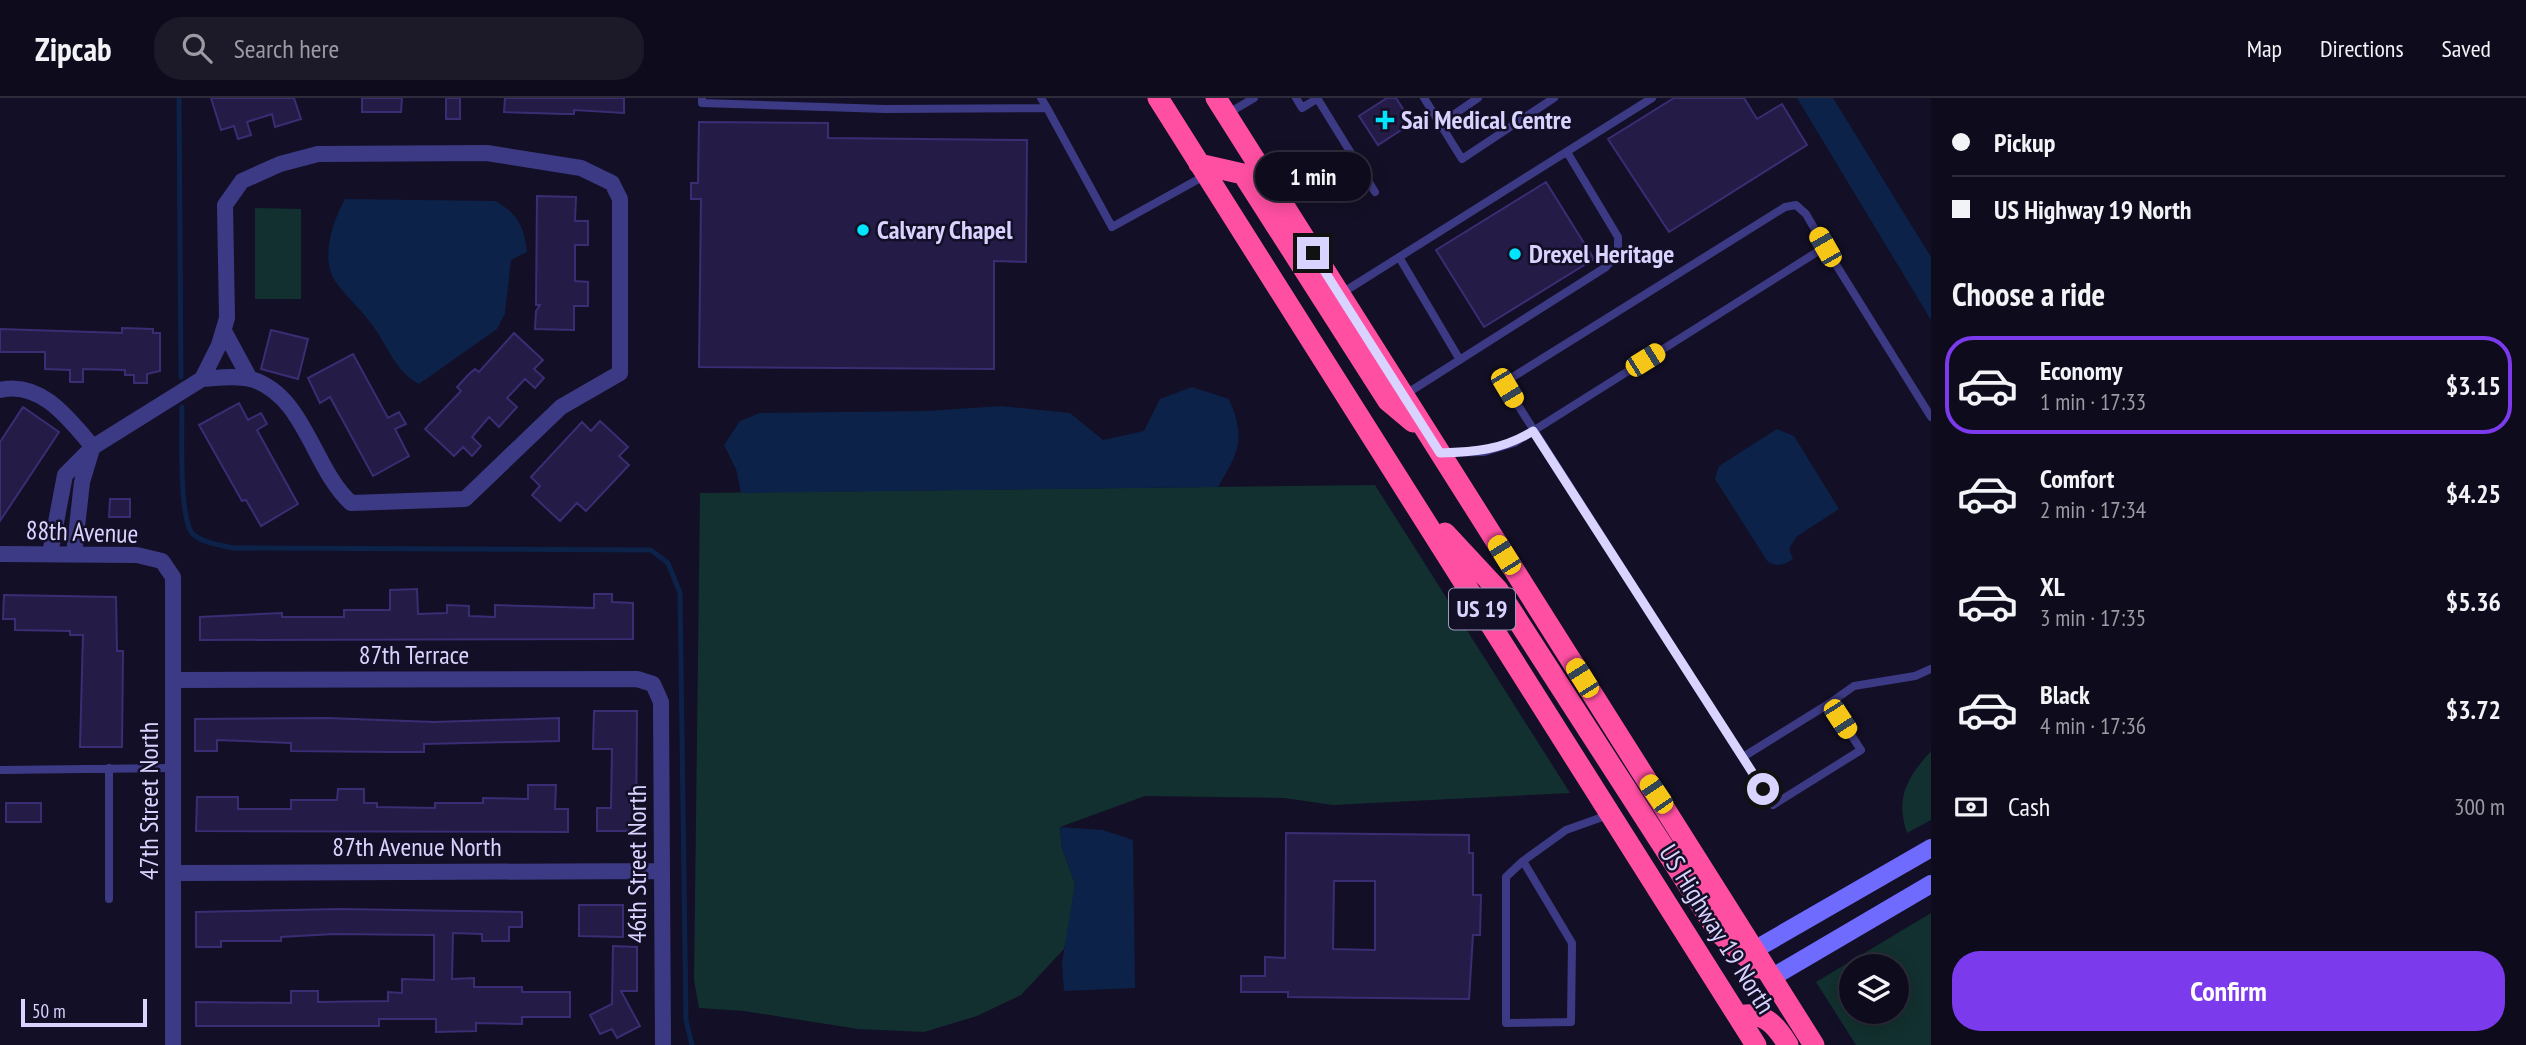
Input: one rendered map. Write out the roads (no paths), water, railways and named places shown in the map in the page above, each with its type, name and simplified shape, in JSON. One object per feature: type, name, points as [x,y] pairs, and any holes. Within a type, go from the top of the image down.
[{"type":"highway","name":"US Highway 19 North","points":[[1158,98],[1756,1045]]},
{"type":"highway","name":"US Highway 19 North","points":[[1221,106],[1814,1045]]},
{"type":"highway","points":[[1202,169],[1243,174],[1388,401],[1428,434]]},
{"type":"highway","points":[[1410,496],[1498,590],[1719,933],[1771,978]]},
{"type":"highway","points":[[1738,1016],[1763,1017],[1771,1021],[1788,1045]]},
{"type":"street","points":[[50,554],[65,475],[93,447],[202,379],[250,379],[268,387],[287,403],[338,491],[351,503],[465,499],[561,407],[620,373],[620,199],[612,183],[581,168],[487,153],[318,154],[280,164],[242,181],[225,205],[227,318],[224,331],[202,379]]},
{"type":"street","points":[[224,331],[250,379]]},
{"type":"street","points":[[0,390],[12,387],[33,393],[59,408],[93,447]]},
{"type":"street","points":[[74,554],[82,482],[93,447]]},
{"type":"street","name":"88th Avenue","points":[[0,554],[137,555],[162,561]]},
{"type":"street","name":"47th Street North","points":[[162,561],[173,577],[173,1045]]},
{"type":"street","name":"87th Terrace","points":[[173,680],[637,679],[653,684]]},
{"type":"street","name":"46th Street North","points":[[653,684],[661,702],[663,1045]]},
{"type":"street","points":[[1754,950],[1931,848]]},
{"type":"street","name":"87th Avenue North","points":[[173,873],[661,871]]},
{"type":"street","points":[[1771,978],[1931,884]]},
{"type":"lane","points":[[702,98],[702,103],[792,102],[840,108],[1047,108]]},
{"type":"lane","points":[[840,98],[840,108]]},
{"type":"lane","points":[[885,98],[885,109]]},
{"type":"lane","points":[[931,98],[932,109]]},
{"type":"lane","points":[[978,98],[978,108]]},
{"type":"lane","points":[[1041,98],[1112,227],[1202,169]]},
{"type":"lane","points":[[1221,106],[1254,98]]},
{"type":"lane","points":[[1296,98],[1303,108],[1317,98],[1375,192]]},
{"type":"lane","points":[[1424,98],[1462,159],[1554,98]]},
{"type":"lane","points":[[1440,124],[1478,98]]},
{"type":"lane","points":[[1340,294],[1653,98]]},
{"type":"lane","points":[[1404,396],[1606,267],[1618,253],[1618,237],[1567,152]]},
{"type":"lane","points":[[1830,703],[1861,750],[1773,805],[1533,431],[1507,388],[1508,380],[1785,207],[1796,205],[1806,214],[1931,417]]},
{"type":"lane","points":[[1440,453],[1484,452],[1514,443],[1825,247]]},
{"type":"lane","points":[[1399,257],[1460,360]]},
{"type":"lane","points":[[1743,757],[1854,686],[1915,676],[1931,670]]},
{"type":"lane","points":[[108,768],[109,899]]},
{"type":"lane","points":[[0,769],[173,768]]},
{"type":"lane","points":[[1524,862],[1572,943],[1571,1022],[1506,1023],[1506,877],[1524,862],[1566,830],[1611,814]]},
{"type":"water","points":[[1797,98],[1833,98],[1931,257],[1931,320]]},
{"type":"water","points":[[345,199],[496,201],[510,211],[522,228],[527,252],[511,260],[505,313],[497,329],[419,384],[411,379],[398,366],[364,314],[339,287],[331,271],[328,250],[330,239]]},
{"type":"water","points":[[1192,387],[1229,399],[1237,424],[1239,435],[1235,454],[1218,487],[741,493],[736,469],[724,445],[740,421],[760,413],[927,411],[1001,406],[1070,413],[1103,440],[1144,431],[1160,399]]},
{"type":"water","points":[[1777,429],[1794,436],[1839,509],[1796,537],[1789,549],[1793,559],[1778,565],[1768,562],[1715,479],[1719,466]]},
{"type":"water","points":[[1060,827],[1103,830],[1133,840],[1135,988],[1064,991],[1062,963],[1075,884],[1062,848]]},
{"type":"waterway","points":[[179,98],[181,377]]},
{"type":"waterway","points":[[182,407],[185,510],[192,533],[206,541],[233,548],[651,550],[668,563],[680,593],[686,1020],[692,1045]]},
{"type":"place","name":"Sai Medical Centre","points":[[1385,120]]},
{"type":"place","name":"Calvary Chapel","points":[[863,230]]},
{"type":"place","name":"Drexel Heritage","points":[[1515,254]]}]
